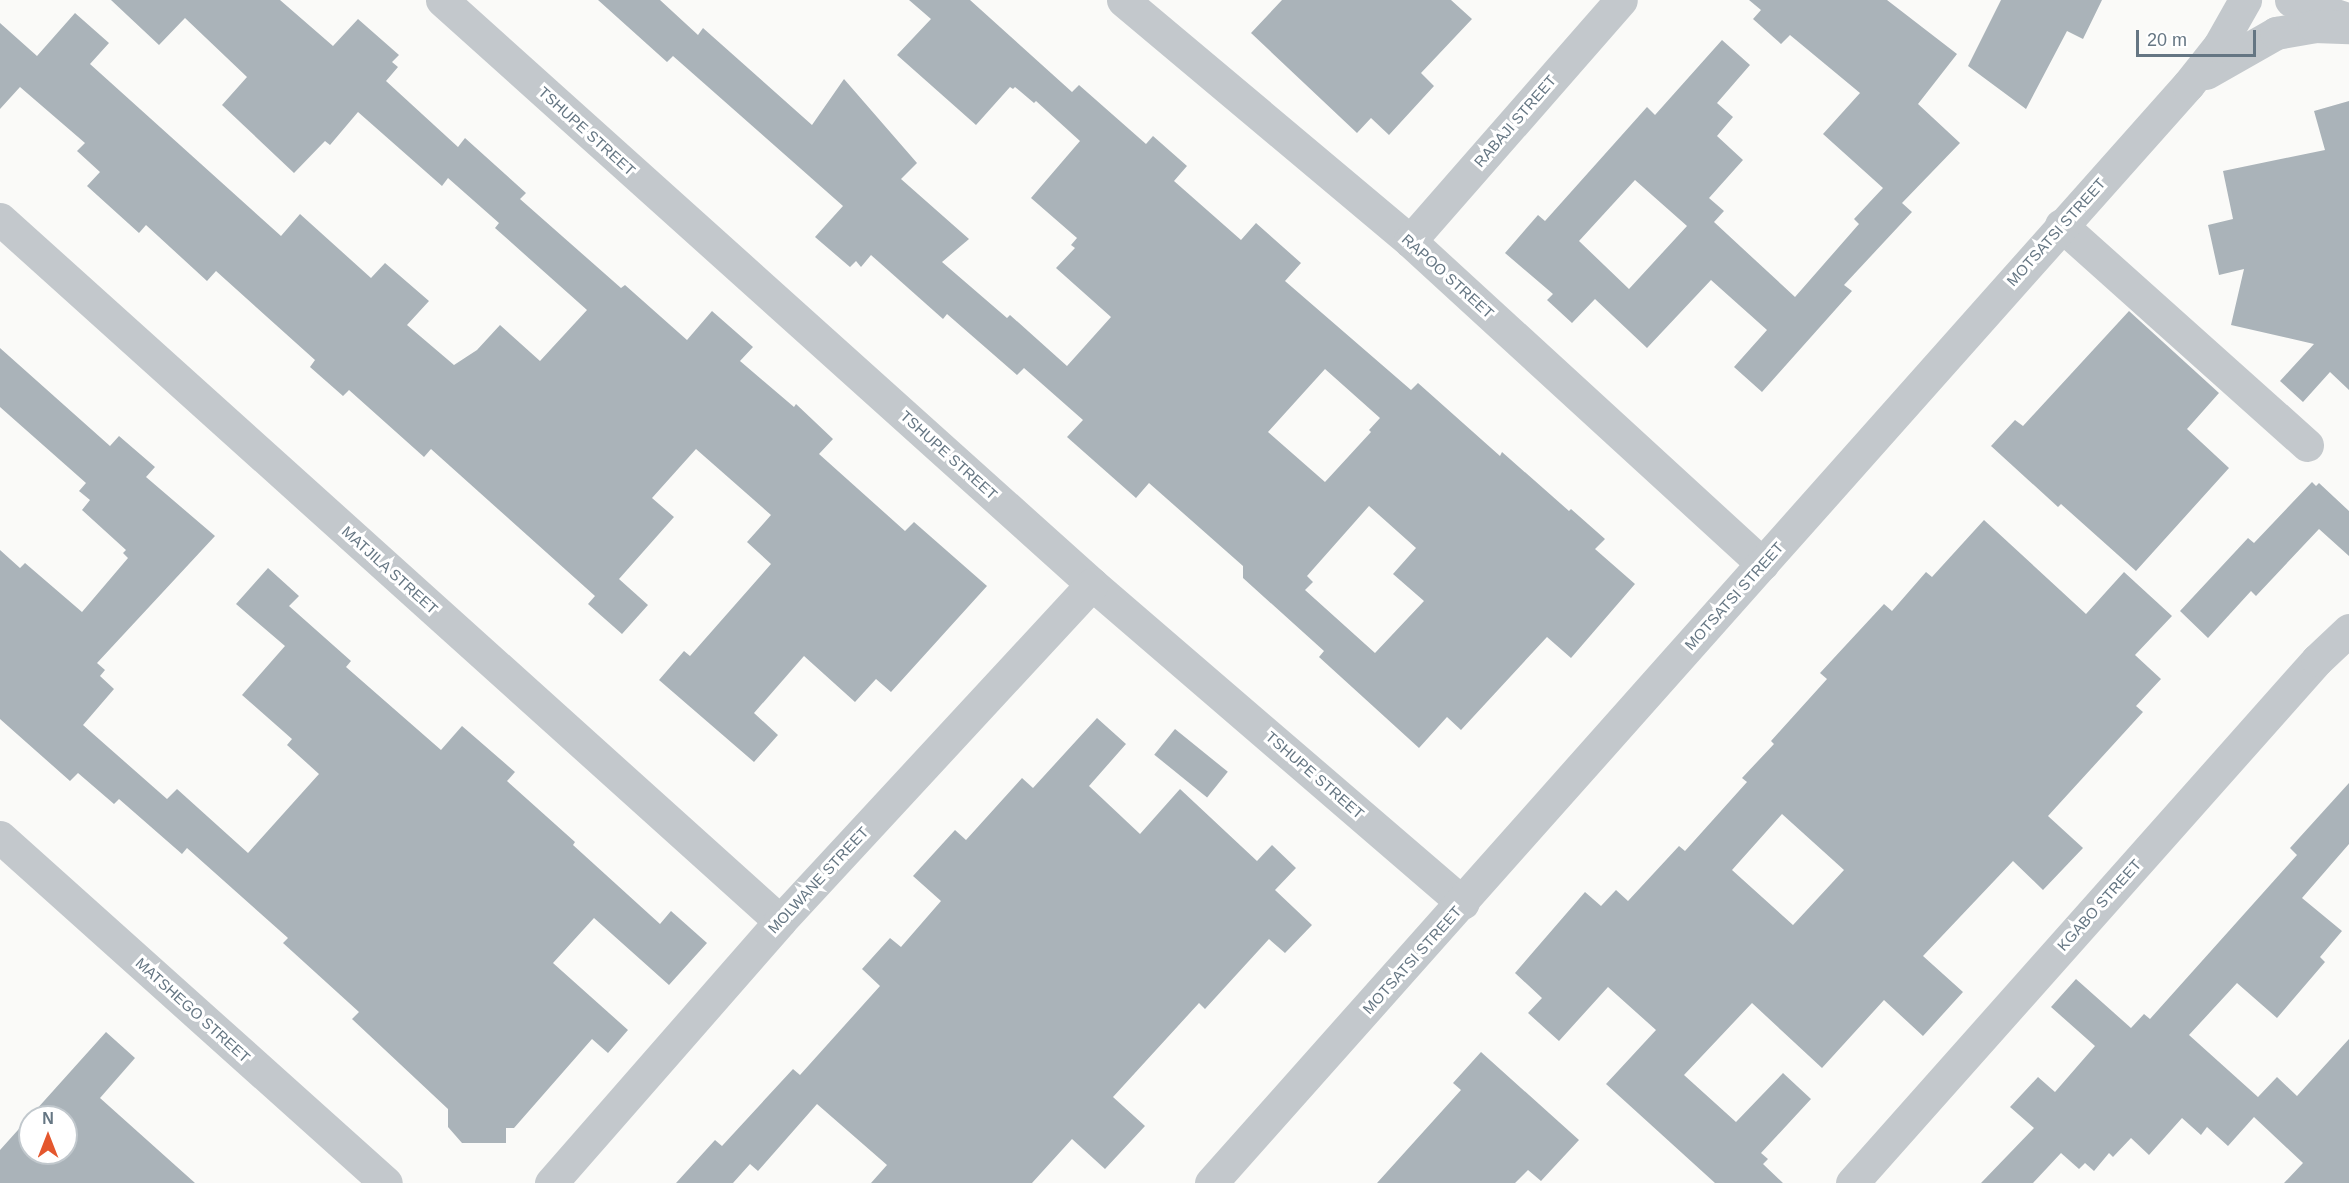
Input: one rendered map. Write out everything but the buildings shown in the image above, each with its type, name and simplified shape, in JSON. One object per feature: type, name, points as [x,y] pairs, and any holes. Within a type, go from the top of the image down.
[{"type":"street","name":"TSHUPE STREET","points":[[442,0],[1092,584],[1462,903]]},
{"type":"street","name":"RAPOO STREET","points":[[1123,0],[1410,241],[1763,564]]},
{"type":"street","name":"RABAJI STREET","points":[[1410,241],[1621,0]]},
{"type":"street","name":"MOTSATSI STREET","points":[[1211,1183],[1763,564],[2061,225],[2188,85],[2219,46],[2246,0]]},
{"type":"street","points":[[2291,0],[2349,19]]},
{"type":"street","points":[[2335,0],[2349,10]]},
{"type":"street","points":[[2188,85],[2239,52],[2276,33],[2314,26],[2349,27]]},
{"type":"street","name":"MATJILA STREET","points":[[0,219],[780,921]]},
{"type":"street","points":[[2061,225],[2307,445]]},
{"type":"street","name":"MOLWANE STREET","points":[[551,1183],[780,921],[1092,584]]},
{"type":"street","name":"KGABO STREET","points":[[1852,1183],[2317,660],[2349,630]]},
{"type":"street","name":"MATSHEGO STREET","points":[[0,837],[386,1183]]}]
